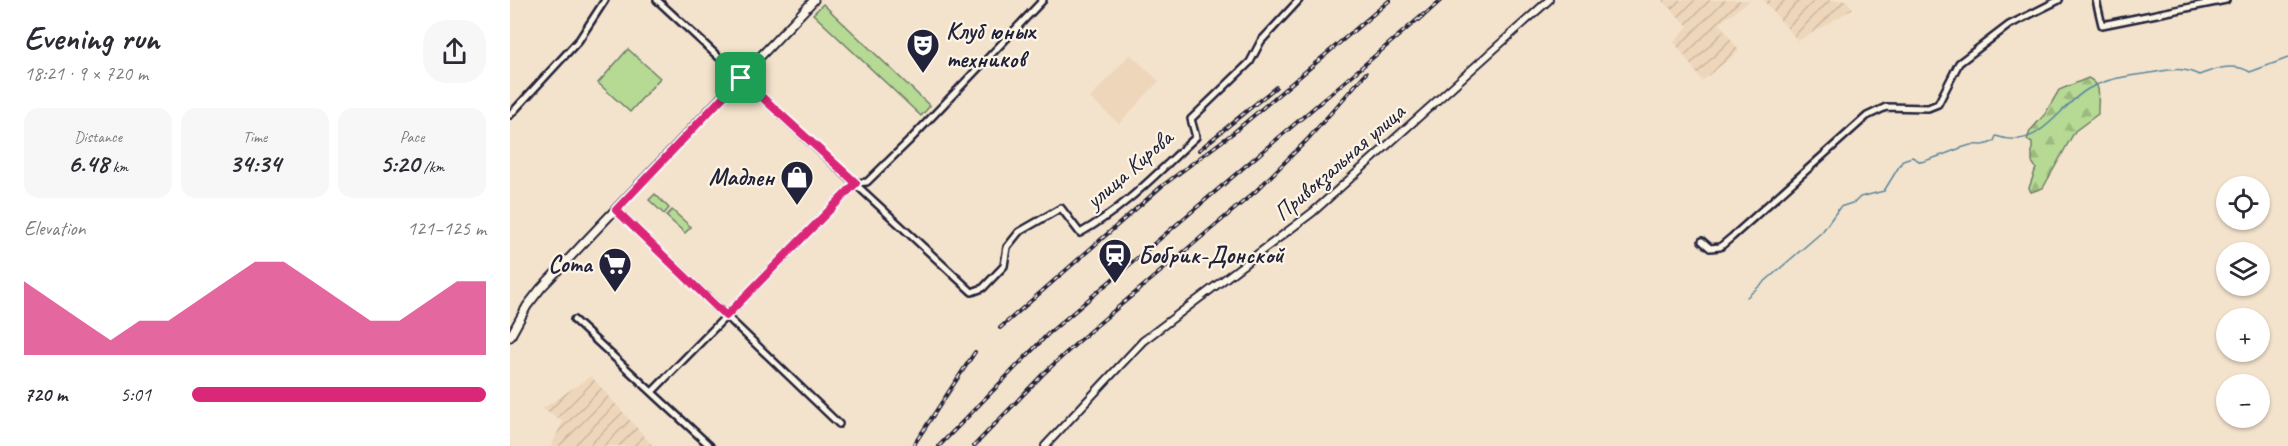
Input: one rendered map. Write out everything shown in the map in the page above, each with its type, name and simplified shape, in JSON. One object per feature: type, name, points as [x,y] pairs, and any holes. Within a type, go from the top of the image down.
[{"type":"main road","points":[[510,337],[526,306],[541,288],[812,1]]},
{"type":"street","points":[[510,115],[579,40],[605,0]]},
{"type":"street","points":[[657,0],[856,183]]},
{"type":"street","points":[[653,391],[856,183],[867,182],[908,142],[1042,0]]},
{"type":"street","name":"улица Кирова","points":[[856,183],[972,292],[983,288],[1005,265],[1007,247],[1019,232],[1061,208],[1080,233],[1103,220],[1196,137],[1191,119],[1250,62],[1261,41],[1299,0]]},
{"type":"street","name":"Привокзальная улица","points":[[1045,446],[1143,341],[1313,212],[1549,0]]},
{"type":"street","points":[[1702,241],[1710,248],[1720,247],[1867,116],[1886,107],[1928,108],[1938,104],[1959,63],[2009,25],[2059,0]]},
{"type":"street","points":[[2096,0],[2102,25],[2226,0]]},
{"type":"street","points":[[616,210],[839,424]]},
{"type":"street","points":[[574,320],[710,446]]},
{"type":"shaded area","points":[[1661,0],[1750,0],[1720,23],[1739,51],[1702,81],[1674,42],[1688,26]]},
{"type":"shaded area","points":[[1763,0],[1846,0],[1853,9],[1798,41]]},
{"type":"shaded area","points":[[1130,54],[1159,81],[1119,124],[1090,98]]},
{"type":"shaded area","points":[[591,376],[653,446],[551,446],[563,421],[542,409]]},
{"type":"green space","points":[[823,4],[930,106],[921,116],[813,14]]},
{"type":"green space","points":[[628,49],[660,78],[630,112],[598,83]]},
{"type":"green space","points":[[2088,78],[2098,89],[2098,114],[2075,131],[2043,188],[2031,192],[2029,188],[2036,168],[2032,162],[2032,143],[2027,140],[2030,131],[2045,114],[2059,90]]},
{"type":"green space","points":[[655,194],[669,208],[664,214],[649,200]]},
{"type":"green space","points":[[672,210],[691,227],[685,233],[666,216]]},
{"type":"waterway","points":[[1747,297],[1822,232],[1840,207],[1855,202],[1860,197],[1884,191],[1903,160],[1912,157],[1921,162],[1933,159],[1971,145],[1989,143],[1994,141],[1996,136],[2011,139],[2025,138],[2047,125],[2088,89],[2126,76],[2175,70],[2186,70],[2199,75],[2231,67],[2250,72],[2288,58]]},
{"type":"railway","points":[[1000,328],[1162,186],[1233,133],[1390,0]]},
{"type":"railway","points":[[1419,20],[1441,0]]},
{"type":"railway","points":[[939,446],[1048,334],[1424,14]]},
{"type":"railway","points":[[974,446],[1043,374],[1090,331],[1256,191],[1307,140],[1366,73]]},
{"type":"railway","points":[[1199,150],[1276,87]]},
{"type":"railway","points":[[913,446],[975,352]]},
{"type":"place","name":"Клуб юных техников","points":[[923,74]]},
{"type":"place","name":"Мадлен","points":[[797,206]]},
{"type":"place","name":"Бобрик-Донской","points":[[1115,284]]},
{"type":"place","name":"Сота","points":[[615,293]]},
{"type":"route","points":[[741,78],[856,183],[726,316],[616,210],[741,78]]}]
